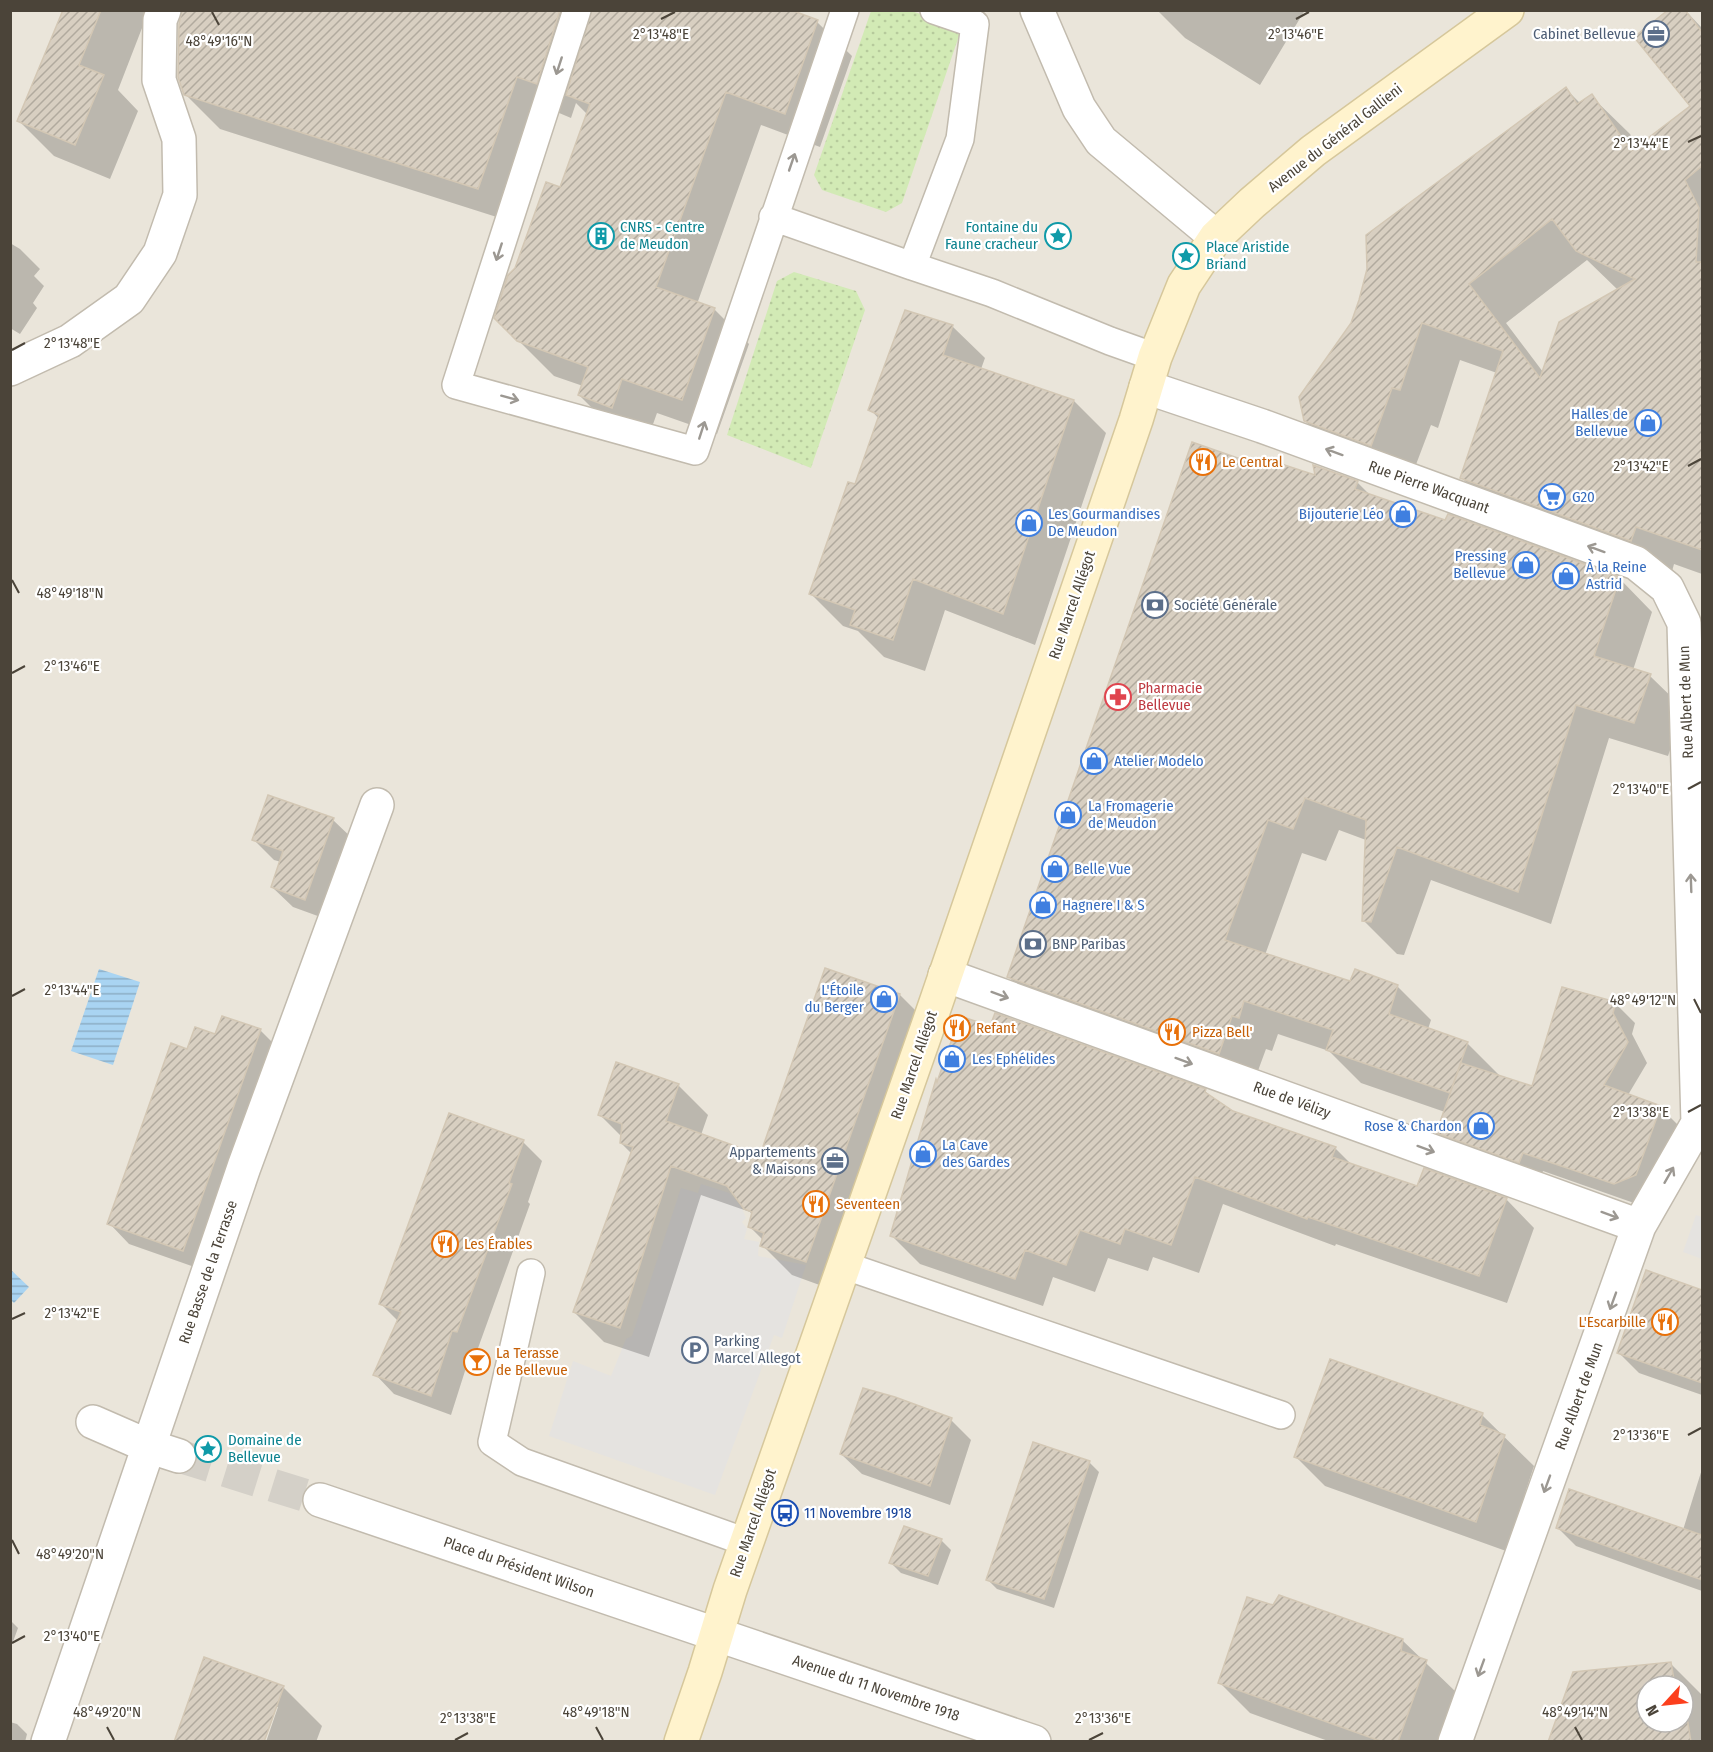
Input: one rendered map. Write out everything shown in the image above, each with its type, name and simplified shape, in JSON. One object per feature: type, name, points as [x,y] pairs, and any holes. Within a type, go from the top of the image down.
[{"type":"main road","name":"Avenue du Général Gallieni","points":[[1151,372],[1184,285],[1216,237],[1313,151],[1507,10]]},
{"type":"main road","name":"Rue Marcel Allégot","points":[[681,1742],[746,1542],[945,975],[1151,372]]},
{"type":"street","points":[[10,369],[70,341],[129,299],[160,253],[180,195],[179,139],[159,80],[160,20],[164,10]]},
{"type":"street","points":[[1037,10],[1079,108],[1101,141],[1216,237]]},
{"type":"street","name":"Rue Pierre Wacquant","points":[[1151,372],[1262,426],[1636,563],[1667,588],[1684,623]]},
{"type":"street","name":"Rue Albert de Mun","points":[[1455,1742],[1640,1226],[1698,1123],[1684,623]]},
{"type":"street","name":"Rue Basse de la Terrasse","points":[[48,1742],[244,1167],[377,805]]},
{"type":"street","name":"Rue de Vélizy","points":[[945,975],[1640,1226]]},
{"type":"street","points":[[93,1422],[148,1446],[179,1456]]},
{"type":"street","name":"Place du Président Wilson","points":[[320,1500],[717,1634]]},
{"type":"street","name":"Avenue du 11 Novembre 1918","points":[[717,1634],[1034,1742]]},
{"type":"lane","points":[[577,10],[456,385],[695,451],[845,10]]},
{"type":"lane","points":[[912,266],[960,139],[975,24],[934,10]]},
{"type":"lane","points":[[773,217],[992,293],[1110,341],[1151,372]]},
{"type":"lane","points":[[843,1266],[1281,1415]]},
{"type":"lane","points":[[531,1273],[492,1442],[522,1462],[746,1542]]},
{"type":"shaded area","points":[[11,11],[1702,11],[1702,1741],[11,1742]]},
{"type":"shaded area","name":"Parking Marcel Allegot","points":[[701,1184],[729,1193],[741,1206],[746,1218],[742,1222],[747,1229],[744,1239],[759,1242],[758,1256],[806,1265],[782,1338],[774,1335],[715,1495],[549,1436],[573,1361],[611,1376],[626,1339],[632,1336],[681,1188],[698,1193]]},
{"type":"shaded area","points":[[1696,1215],[1702,1217],[1702,1259],[1683,1252]]},
{"type":"green space","points":[[871,11],[911,11],[962,27],[902,203],[886,212],[822,190],[814,175]]},
{"type":"green space","points":[[794,272],[856,291],[865,310],[811,468],[727,435],[777,281]]},
{"type":"water","points":[[99,969],[140,982],[113,1065],[71,1051]]},
{"type":"water","points":[[10,1269],[29,1287],[14,1303],[11,1300]]},
{"type":"building","points":[[63,10],[101,10],[79,65],[104,75],[75,145],[17,121]]},
{"type":"building","points":[[182,10],[560,10],[537,84],[517,77],[478,189],[184,95],[178,77],[179,24]]},
{"type":"building","name":"CNRS - Centre de Meudon","points":[[592,10],[791,10],[818,20],[785,114],[726,92],[656,287],[715,308],[682,400],[622,379],[612,408],[578,395],[588,367],[517,341],[494,318],[508,275],[515,268],[546,182],[560,187],[590,104],[566,95]]},
{"type":"building","points":[[1668,10],[1685,10],[1702,32],[1702,166],[1685,180],[1699,208],[1696,262],[1702,262],[1702,550],[1636,527],[1631,541],[1460,478],[1503,351],[1422,323],[1400,390],[1392,388],[1371,446],[1304,421],[1299,397],[1351,323],[1367,269],[1366,235],[1566,87],[1577,104],[1592,94],[1631,151],[1690,106],[1634,37]],"holes":[[[1552,219],[1576,251],[1635,279],[1559,322],[1540,378],[1469,284]]]},
{"type":"building","points":[[905,310],[953,325],[943,355],[1074,400],[1003,614],[913,579],[893,640],[850,625],[855,610],[809,594],[848,482],[855,484],[879,415],[868,410]]},
{"type":"building","points":[[1192,442],[1269,469],[1272,461],[1315,475],[1313,465],[1358,481],[1355,489],[1445,520],[1448,514],[1620,577],[1594,656],[1651,674],[1634,723],[1576,705],[1518,892],[1397,847],[1371,922],[1362,921],[1366,820],[1305,798],[1293,829],[1268,820],[1225,940],[1350,981],[1355,969],[1398,985],[1389,1014],[1468,1042],[1450,1093],[1326,1050],[1333,1030],[1244,1001],[1239,1018],[1232,1016],[1219,1054],[1007,977]]},
{"type":"building","points":[[268,795],[334,818],[305,900],[271,887],[283,851],[252,840]]},
{"type":"building","points":[[825,968],[900,994],[806,1262],[760,1246],[764,1233],[748,1227],[752,1212],[744,1209],[727,1186],[671,1166],[620,1328],[573,1312],[633,1147],[620,1143],[622,1124],[598,1115],[616,1062],[679,1084],[666,1121],[760,1155]]},
{"type":"building","points":[[1562,987],[1616,1002],[1613,1013],[1628,1042],[1604,1085],[1661,1106],[1636,1175],[1614,1184],[1523,1153],[1519,1163],[1436,1133],[1461,1063],[1532,1086]]},
{"type":"building","points":[[995,1013],[1206,1089],[1205,1092],[1233,1111],[1336,1147],[1332,1157],[1417,1186],[1424,1168],[1507,1198],[1479,1276],[1308,1217],[1307,1219],[1195,1177],[1171,1245],[1125,1229],[1120,1244],[1080,1230],[1066,1265],[1025,1250],[1015,1279],[890,1236],[936,1079],[937,1082],[960,1016],[990,1026]]},
{"type":"building","points":[[222,1016],[261,1029],[183,1251],[107,1224],[171,1043],[187,1049],[195,1027],[215,1034]]},
{"type":"building","name":"Les Érables","points":[[449,1113],[524,1140],[509,1183],[512,1184],[457,1332],[452,1331],[431,1396],[373,1375],[401,1312],[379,1304]]},
{"type":"building","name":"L'Escarbille","points":[[1646,1270],[1702,1290],[1702,1383],[1617,1353]]},
{"type":"building","points":[[1330,1359],[1483,1413],[1480,1425],[1505,1435],[1476,1522],[1294,1457]]},
{"type":"building","points":[[863,1388],[952,1418],[930,1486],[840,1454]]},
{"type":"building","points":[[1033,1442],[1090,1461],[1044,1599],[986,1580]]},
{"type":"building","points":[[1569,1489],[1702,1535],[1702,1580],[1556,1528]]},
{"type":"building","points":[[904,1526],[942,1539],[928,1576],[889,1563]]},
{"type":"building","points":[[1279,1595],[1403,1639],[1401,1651],[1427,1660],[1398,1742],[1383,1742],[1218,1683],[1247,1597],[1273,1605]]},
{"type":"building","points":[[204,1657],[284,1686],[264,1742],[174,1742]]},
{"type":"building","points":[[1671,1662],[1673,1674],[1635,1674],[1635,1734],[1690,1734],[1691,1742],[1548,1742],[1573,1672]]},
{"type":"tunnel","points":[[179,1456],[320,1500]]},
{"type":"place","name":"Cabinet Bellevue","points":[[1656,34]]},
{"type":"place","name":"CNRS - Centre de Meudon","points":[[601,236]]},
{"type":"place","name":"Fontaine du Faune cracheur","points":[[1058,236]]},
{"type":"place","name":"Place Aristide Briand","points":[[1186,256]]},
{"type":"place","name":"Halles de Bellevue","points":[[1648,423]]},
{"type":"place","name":"Le Central","points":[[1203,462]]},
{"type":"place","name":"G20","points":[[1552,497]]},
{"type":"place","name":"Bijouterie Léo","points":[[1403,514]]},
{"type":"place","name":"Les Gourmandises De Meudon","points":[[1029,523]]},
{"type":"place","name":"Pressing Bellevue","points":[[1526,565]]},
{"type":"place","name":"À la Reine Astrid","points":[[1566,576]]},
{"type":"place","name":"Société Générale","points":[[1155,605]]},
{"type":"place","name":"Pharmacie Bellevue","points":[[1118,697]]},
{"type":"place","name":"Atelier Modelo","points":[[1094,761]]},
{"type":"place","name":"La Fromagerie de Meudon","points":[[1068,815]]},
{"type":"place","name":"Belle Vue","points":[[1055,869]]},
{"type":"place","name":"Hagnere I & S","points":[[1043,905]]},
{"type":"place","name":"BNP Paribas","points":[[1033,944]]},
{"type":"place","name":"L'Étoile du Berger","points":[[884,999]]},
{"type":"place","name":"Refant","points":[[957,1028]]},
{"type":"place","name":"Pizza Bell'","points":[[1172,1032]]},
{"type":"place","name":"Les Ephélides","points":[[952,1059]]},
{"type":"place","name":"Rose & Chardon","points":[[1481,1126]]},
{"type":"place","name":"La Cave des Gardes","points":[[923,1154]]},
{"type":"place","name":"Appartements & Maisons","points":[[835,1161]]},
{"type":"place","name":"Seventeen","points":[[816,1204]]},
{"type":"place","name":"Les Érables","points":[[445,1244]]},
{"type":"place","name":"L'Escarbille","points":[[1665,1322]]},
{"type":"place","name":"Parking Marcel Allegot","points":[[695,1350]]},
{"type":"place","name":"La Terasse de Bellevue","points":[[477,1362]]},
{"type":"place","name":"Domaine de Bellevue","points":[[208,1449]]},
{"type":"place","name":"11 Novembre 1918","points":[[785,1513]]}]
